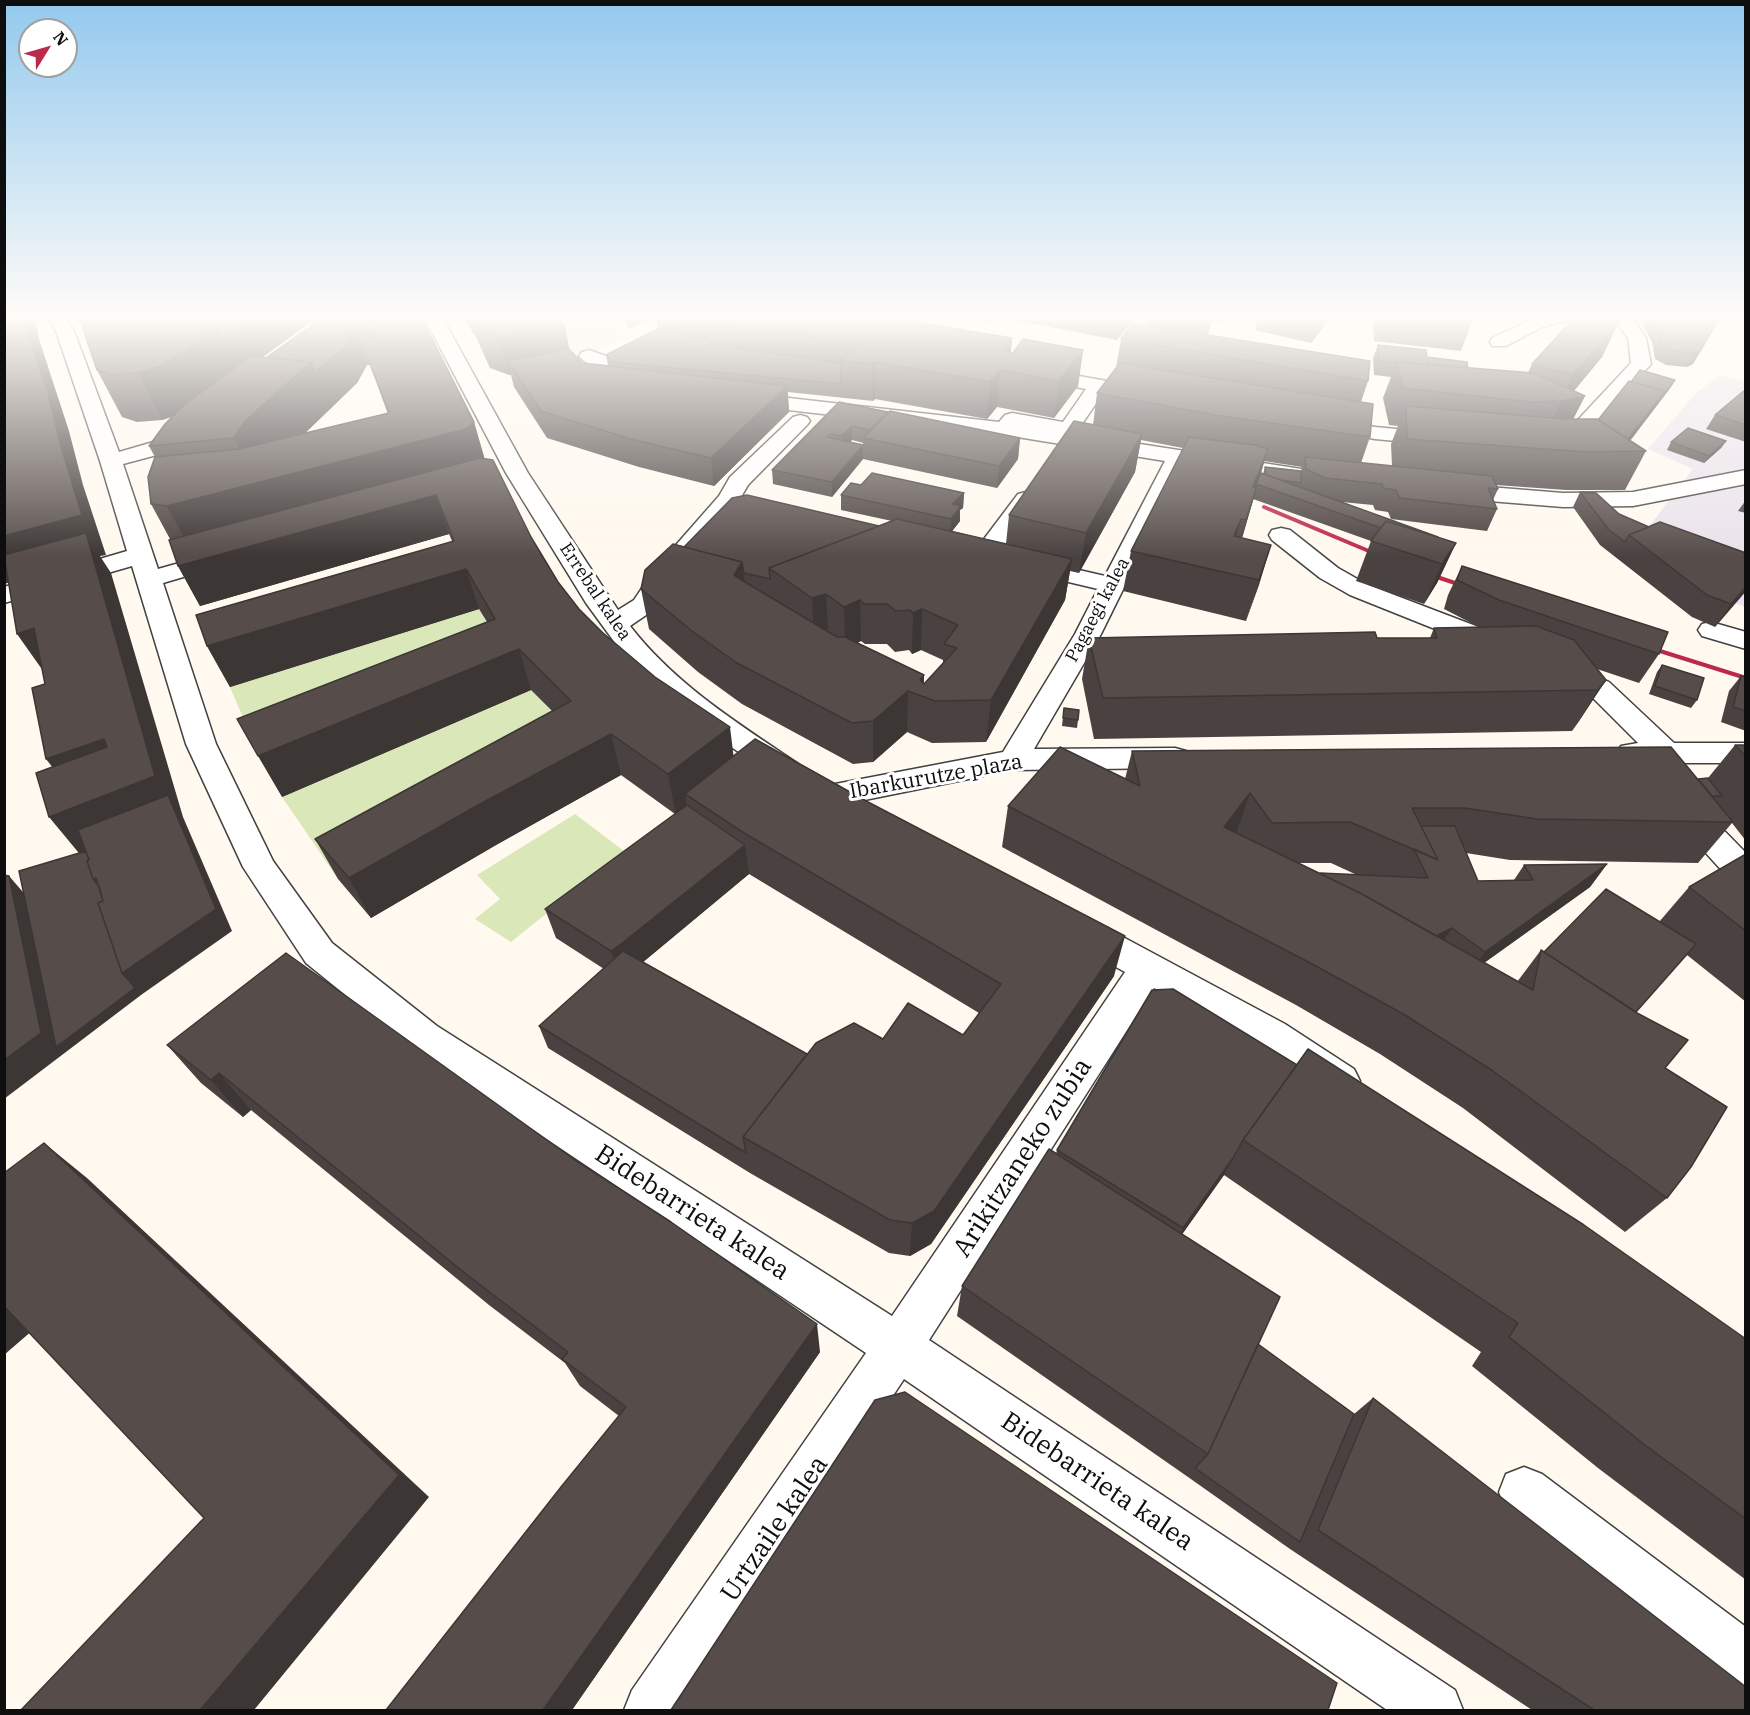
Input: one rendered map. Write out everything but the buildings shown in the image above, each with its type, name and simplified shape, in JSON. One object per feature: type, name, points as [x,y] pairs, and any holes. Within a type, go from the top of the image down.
[{"type":"street","name":"Bidebarrieta kalea","points":[[90,397],[201,744],[260,867],[319,953],[424,1037],[898,1347],[1435,1710]]},
{"type":"street","name":"Errebal kalea","points":[[470,397],[506,476],[639,656],[702,713],[830,796]]},
{"type":"street","points":[[730,397],[1005,429],[1177,458],[1327,479]]},
{"type":"street","points":[[1005,429],[1012,419],[1068,429],[1090,397]]},
{"type":"street","points":[[1164,397],[1170,398]]},
{"type":"street","points":[[1541,447],[1568,443],[1610,397]]},
{"type":"street","points":[[111,461],[175,443],[208,421]]},
{"type":"street","points":[[615,625],[643,605],[663,575],[738,501],[738,482],[800,421]]},
{"type":"street","points":[[1306,422],[1375,434],[1458,440]]},
{"type":"street","name":"Pagaegi kalea","points":[[1013,760],[1049,696],[1088,634],[1177,458]]},
{"type":"street","points":[[1434,489],[1563,500],[1633,499],[1746,477]]},
{"type":"street","points":[[1026,499],[973,553],[1113,585]]},
{"type":"street","points":[[1281,535],[1329,573],[1359,590],[1528,656],[1599,688],[1653,753],[1665,787],[1746,875]]},
{"type":"street","points":[[4,595],[145,567],[240,553]]},
{"type":"street","points":[[1711,630],[1746,641]]},
{"type":"street","points":[[1606,753],[1746,753]]},
{"type":"street","name":"Ibarkurutze plaza","points":[[830,796],[1013,760],[1200,758]]},
{"type":"street","name":"Ibarkurutze plaza","points":[[830,796],[870,818]]},
{"type":"street","points":[[1054,916],[1272,1035],[1375,1103]]},
{"type":"street","name":"Arikitzaneko zubia","points":[[898,1347],[1148,968]]},
{"type":"street","name":"Urtzaile kalea","points":[[652,1710],[898,1347]]},
{"type":"street","points":[[1524,1492],[1746,1662]]},
{"type":"shaded area","points":[[1693,397],[1745,397],[1745,607],[1735,603],[1715,627],[1692,617],[1616,557],[1631,550],[1693,469],[1648,449]]},
{"type":"green space","points":[[479,609],[508,660],[261,760],[230,687]]},
{"type":"green space","points":[[531,690],[582,743],[338,879],[282,797]]},
{"type":"green space","points":[[575,814],[624,851],[511,942],[475,919],[500,899],[477,875]]},
{"type":"railway","points":[[1264,507],[1383,557]]},
{"type":"railway","points":[[1425,573],[1470,588]]},
{"type":"railway","points":[[1644,646],[1746,678]]}]
